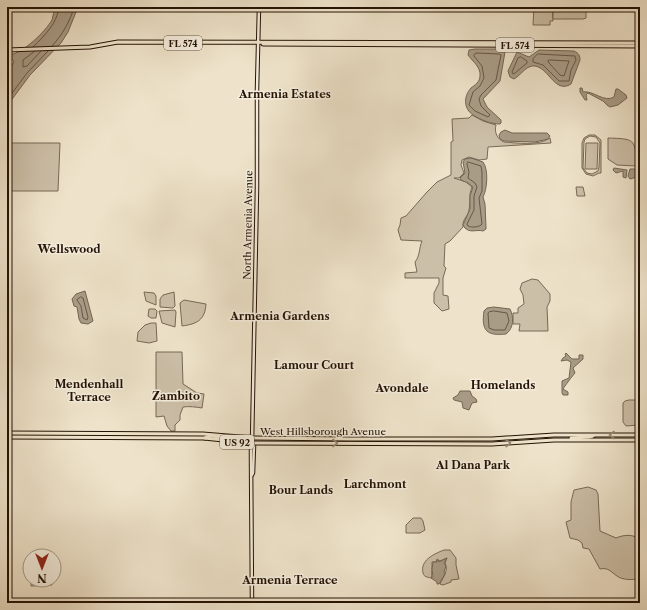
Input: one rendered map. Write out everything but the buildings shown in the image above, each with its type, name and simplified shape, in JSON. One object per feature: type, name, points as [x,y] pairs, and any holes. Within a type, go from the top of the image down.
[{"type":"main road","name":"North Armenia Avenue","points":[[252,603],[251,446],[259,7]]},
{"type":"main road","points":[[99,41],[100,46]]},
{"type":"main road","name":"FL 574","points":[[8,50],[78,48],[100,46],[118,42],[640,45]]},
{"type":"main road","name":"West Hillsborough Avenue","points":[[7,435],[16,435],[21,432],[154,433],[203,434],[252,438],[313,439],[473,439],[547,435],[640,435]]},
{"type":"main road","points":[[19,437],[35,432]]},
{"type":"main road","points":[[96,437],[116,433]]},
{"type":"main road","points":[[139,438],[141,436],[151,436],[154,433]]},
{"type":"main road","points":[[155,438],[159,436],[172,436],[175,434]]},
{"type":"main road","points":[[178,438],[182,436],[196,436],[203,434]]},
{"type":"main road","name":"West Hillsborough Avenue","points":[[7,435],[19,437],[204,438],[252,444],[500,444],[568,440],[640,440]]},
{"type":"main road","points":[[568,440],[594,435]]},
{"type":"main road","points":[[204,438],[210,436],[222,438],[228,436]]},
{"type":"main road","points":[[286,443],[310,441],[313,439]]},
{"type":"main road","points":[[422,444],[424,442],[445,441],[448,439]]},
{"type":"main road","points":[[448,444],[451,442],[468,441],[473,439]]},
{"type":"shaded area","points":[[534,7],[552,7],[553,21],[550,21],[550,25],[533,25]]},
{"type":"shaded area","points":[[553,7],[586,7],[586,18],[553,19]]},
{"type":"shaded area","points":[[472,115],[483,121],[496,125],[495,130],[497,135],[504,142],[534,143],[545,141],[550,138],[551,143],[488,147],[487,159],[479,160],[469,157],[462,160],[461,165],[464,173],[459,178],[454,178],[466,182],[472,187],[470,194],[470,207],[463,222],[463,227],[450,241],[445,244],[444,266],[446,268],[443,278],[443,295],[448,296],[449,309],[442,311],[434,303],[434,293],[439,283],[439,278],[405,278],[405,273],[417,272],[415,262],[418,257],[422,241],[401,240],[398,230],[401,218],[406,216],[437,182],[451,175],[451,142],[453,141],[452,119],[469,118]]},
{"type":"shaded area","points":[[589,135],[595,135],[601,140],[601,173],[593,176],[586,174],[582,168],[582,143],[584,138]],"holes":[[[590,136],[596,137],[600,143],[599,167],[598,171],[592,174],[587,173],[583,168],[584,142],[585,139]]]},
{"type":"shaded area","points":[[608,138],[623,139],[632,142],[635,150],[636,166],[617,165],[608,159]]},
{"type":"shaded area","points":[[7,143],[60,143],[58,191],[7,191]]},
{"type":"shaded area","points":[[586,143],[598,143],[597,169],[585,169]]},
{"type":"shaded area","points":[[576,187],[583,187],[585,196],[577,196]]},
{"type":"shaded area","points":[[532,279],[538,280],[550,294],[550,301],[547,307],[548,331],[519,331],[520,324],[513,324],[513,313],[518,313],[518,308],[524,304],[523,295],[520,289],[522,283]]},
{"type":"shaded area","points":[[144,292],[154,293],[156,296],[156,305],[146,301]]},
{"type":"shaded area","points":[[174,292],[175,306],[173,308],[160,307],[160,299],[163,295]]},
{"type":"shaded area","points":[[184,300],[206,304],[204,314],[199,320],[192,324],[182,326],[180,303]]},
{"type":"shaded area","points":[[149,309],[155,309],[157,311],[156,318],[151,318],[148,316]]},
{"type":"shaded area","points":[[175,310],[175,327],[162,323],[159,311]]},
{"type":"shaded area","points":[[156,323],[157,341],[149,343],[137,341],[138,332],[145,325]]},
{"type":"shaded area","points":[[156,352],[182,352],[183,384],[197,393],[204,394],[202,408],[183,407],[180,420],[175,425],[175,431],[171,431],[167,426],[164,416],[156,417]]},
{"type":"shaded area","points":[[629,400],[637,400],[640,402],[640,423],[638,425],[626,426],[623,422],[623,403]]},
{"type":"shaded area","points":[[588,487],[596,490],[598,494],[600,531],[616,538],[627,535],[638,538],[640,550],[639,579],[630,580],[622,578],[607,569],[600,569],[589,549],[583,548],[582,543],[578,540],[570,538],[566,522],[571,520],[571,502],[574,490]]},
{"type":"shaded area","points":[[413,518],[421,518],[425,530],[420,533],[406,533],[406,525]]},
{"type":"shaded area","points":[[444,550],[450,550],[456,558],[459,579],[451,580],[451,582],[443,585],[440,584],[446,571],[445,563],[447,558],[440,561],[437,559],[436,562],[432,562],[431,578],[424,575],[423,568],[424,564],[429,558]]},
{"type":"water","points":[[55,7],[78,7],[68,32],[61,43],[30,75],[7,106],[7,73],[14,61],[10,55],[28,46],[34,41],[52,20]]},
{"type":"water","points":[[502,49],[505,52],[500,81],[483,99],[487,107],[501,120],[500,124],[476,117],[468,110],[466,106],[468,91],[480,78],[478,67],[468,55],[469,50]]},
{"type":"water","points":[[539,50],[574,51],[578,54],[580,60],[571,84],[560,86],[538,67],[532,66],[527,68],[514,79],[510,77],[508,71],[517,52],[529,57]]},
{"type":"water","points":[[580,88],[582,88],[583,92],[591,93],[602,98],[614,97],[616,89],[618,89],[626,95],[627,98],[618,105],[610,107],[603,101],[588,93],[586,95],[587,100],[585,100],[580,92]]},
{"type":"water","points":[[505,130],[512,133],[547,133],[550,136],[548,139],[535,142],[504,141],[500,139],[499,135]]},
{"type":"water","points":[[471,158],[483,162],[487,175],[483,197],[485,204],[486,229],[483,231],[471,231],[466,229],[463,225],[470,209],[470,196],[473,187],[460,178],[465,173],[463,162],[465,159]]},
{"type":"water","points":[[614,168],[627,170],[626,178],[623,177],[623,171],[616,173],[613,170]]},
{"type":"water","points":[[630,169],[640,169],[640,176],[630,179],[628,176]]},
{"type":"water","points":[[85,291],[93,321],[88,324],[81,323],[77,307],[74,306],[72,299],[76,294]]},
{"type":"water","points":[[494,307],[510,309],[512,315],[512,326],[506,334],[490,333],[485,328],[483,318],[484,311],[487,308]]},
{"type":"water","points":[[566,353],[572,359],[579,359],[579,355],[583,355],[583,359],[573,368],[575,373],[563,389],[568,392],[568,395],[563,395],[562,381],[569,378],[571,362],[567,360],[561,361],[566,356]]},
{"type":"water","points":[[460,391],[470,391],[472,396],[476,399],[477,402],[472,403],[469,410],[463,408],[462,402],[454,400],[453,398],[458,395]]},
{"type":"water","points":[[447,558],[444,563],[446,566],[444,572],[445,574],[439,584],[437,584],[437,582],[431,578],[433,577],[433,562],[437,562],[438,560],[439,562]]},
{"type":"district","name":"Armenia Estates","points":[[285,94]]},
{"type":"district","name":"Wellswood","points":[[69,249]]},
{"type":"district","name":"Armenia Gardens","points":[[280,316]]},
{"type":"district","name":"Lamour Court","points":[[314,365]]},
{"type":"district","name":"Homelands","points":[[503,385]]},
{"type":"district","name":"Avondale","points":[[402,388]]},
{"type":"district","name":"Mendenhall Terrace","points":[[89,390]]},
{"type":"district","name":"Zambito","points":[[176,396]]},
{"type":"district","name":"Al Dana Park","points":[[473,465]]},
{"type":"district","name":"Larchmont","points":[[375,484]]},
{"type":"district","name":"Bour Lands","points":[[301,490]]},
{"type":"district","name":"Armenia Terrace","points":[[290,580]]}]
